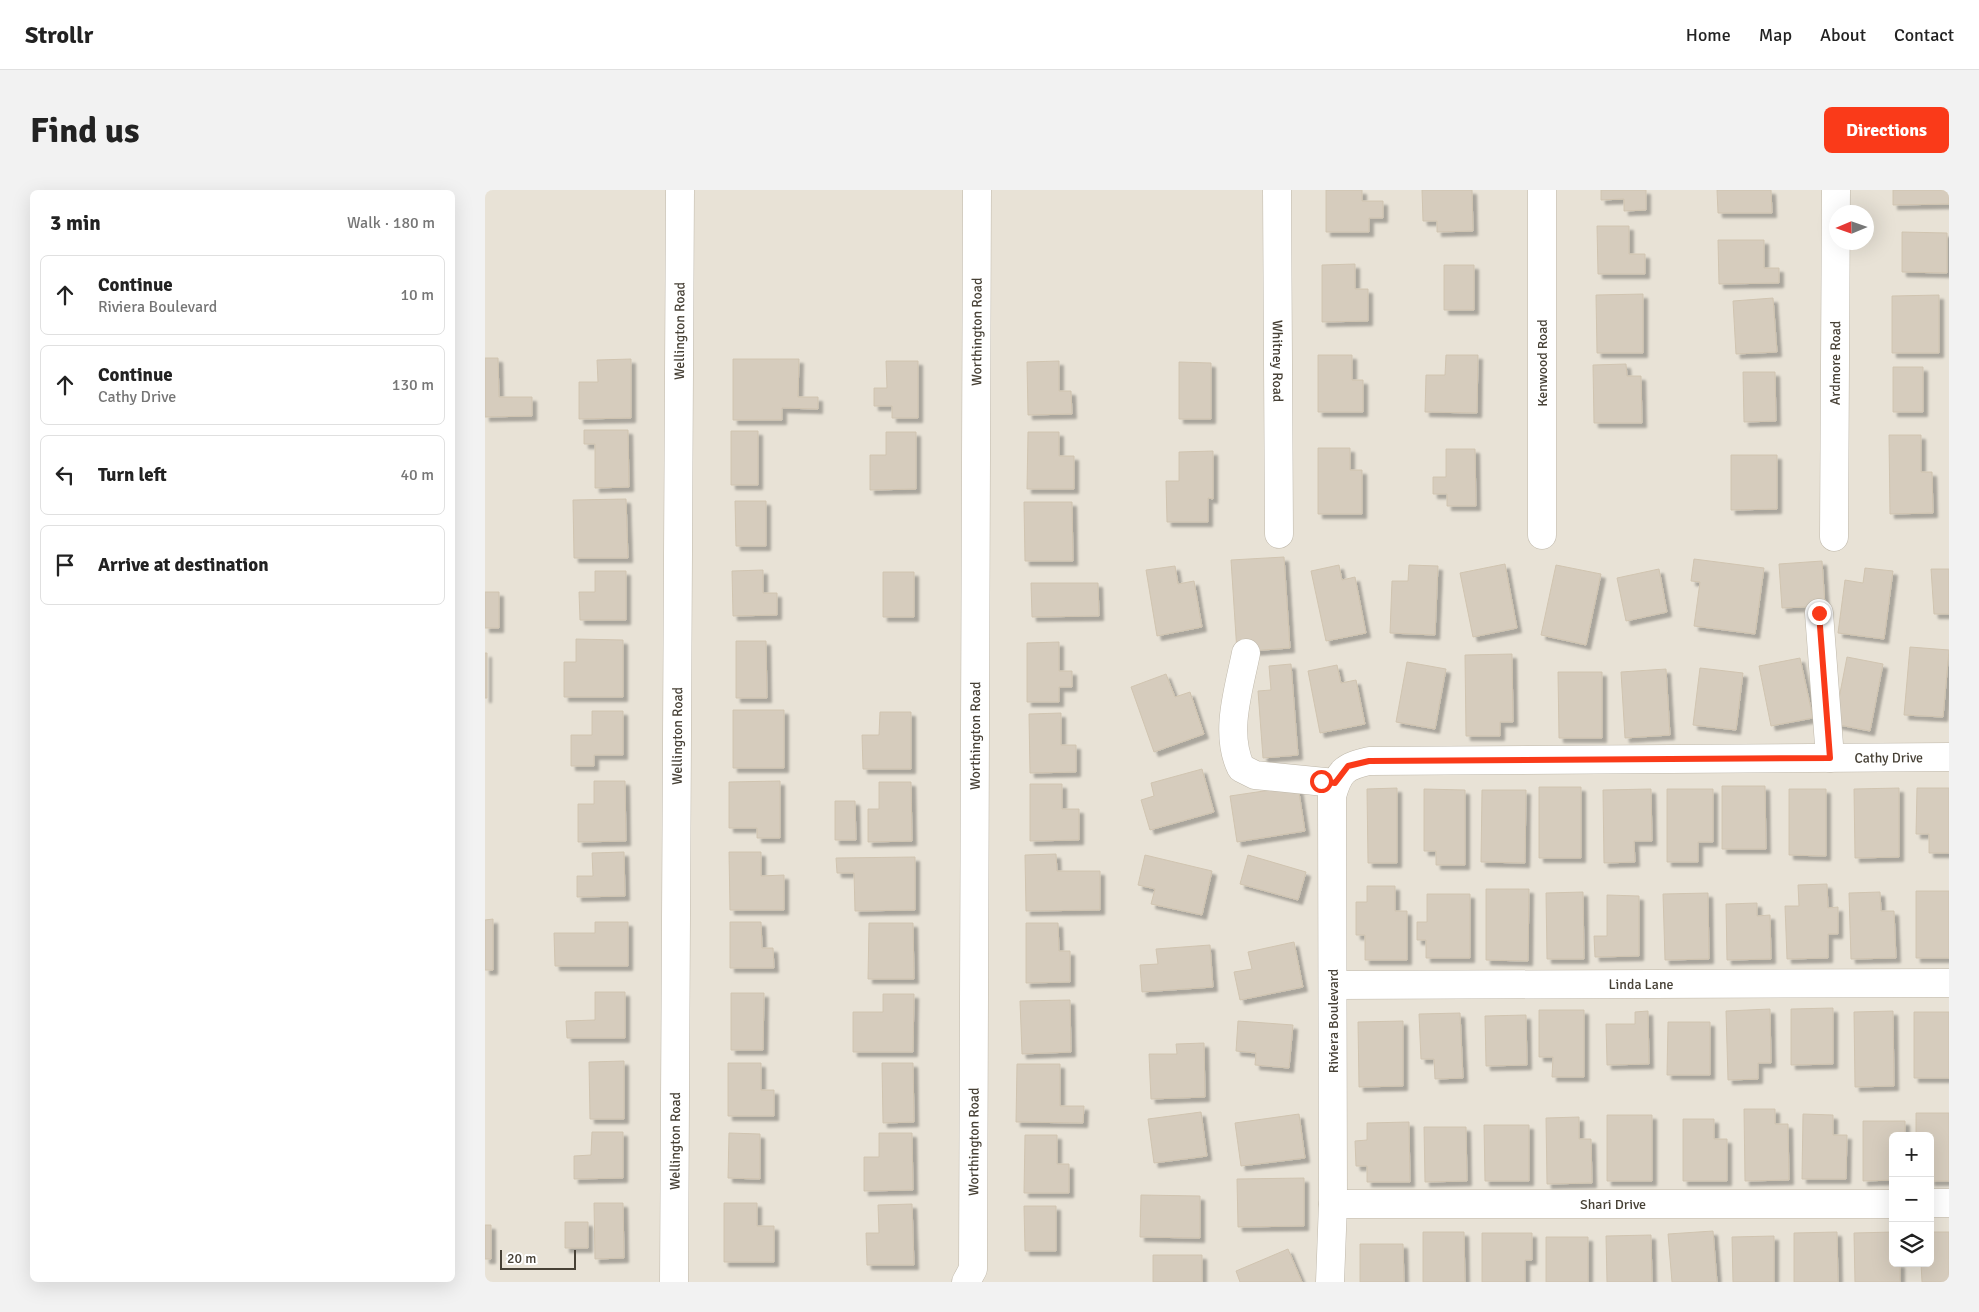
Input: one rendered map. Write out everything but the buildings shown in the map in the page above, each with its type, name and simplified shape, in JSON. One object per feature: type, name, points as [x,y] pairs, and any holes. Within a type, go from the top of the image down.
[{"type":"street","name":"Wellington Road","points":[[673,1282],[681,190]]},
{"type":"street","name":"Worthington Road","points":[[966,1282],[973,1269],[977,190]]},
{"type":"street","name":"Whitney Road","points":[[1277,190],[1279,534]]},
{"type":"street","name":"Kenwood Road","points":[[1542,190],[1542,535]]},
{"type":"street","name":"Ardmore Road","points":[[1834,537],[1836,190]]},
{"type":"street","points":[[1819,613],[1830,758]]},
{"type":"street","name":"Cathy Drive","points":[[1246,653],[1234,724],[1235,751],[1241,768],[1255,775],[1342,774],[1369,761],[1949,757]]},
{"type":"street","name":"Riviera Boulevard","points":[[1330,1282],[1333,1204],[1331,796],[1342,774]]},
{"type":"street","name":"Linda Lane","points":[[1333,985],[1949,983]]},
{"type":"street","points":[[1934,1204],[1949,1203]]},
{"type":"street","name":"Shari Drive","points":[[1333,1204],[1889,1204]]},
{"type":"shaded area","points":[[485,190],[1949,190],[1949,1282],[485,1282]]},
{"type":"route","points":[[1321,781],[1335,783],[1336,779],[1348,766],[1369,761],[1830,758],[1819,613]]}]
